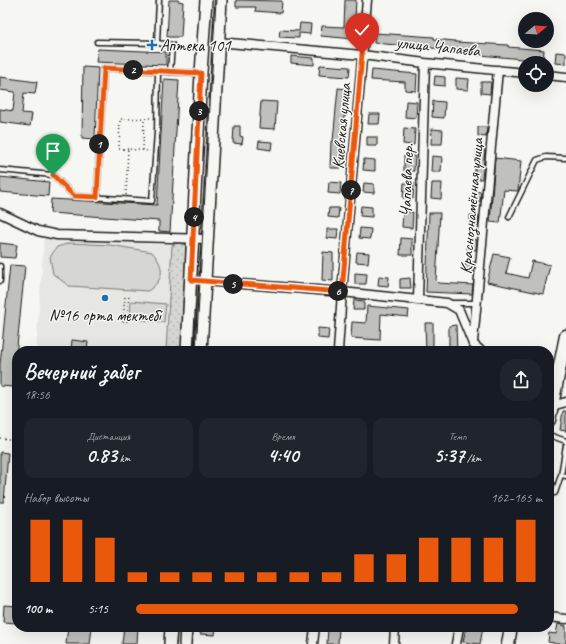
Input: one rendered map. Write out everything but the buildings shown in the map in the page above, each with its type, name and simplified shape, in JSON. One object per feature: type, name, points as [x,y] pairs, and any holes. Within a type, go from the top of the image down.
[{"type":"main road","points":[[187,346],[206,0]]},
{"type":"main road","points":[[201,346],[221,0]]},
{"type":"main road","name":"улица Чапаева","points":[[203,41],[218,42]]},
{"type":"main road","points":[[191,280],[204,281]]},
{"type":"main road","points":[[554,364],[566,336]]},
{"type":"main road","points":[[170,644],[171,632]]},
{"type":"main road","points":[[185,644],[186,632]]},
{"type":"main road","points":[[508,644],[510,632]]},
{"type":"street","name":"Киевская улица","points":[[338,346],[367,0]]},
{"type":"street","name":"улица Чапаева","points":[[218,42],[362,54],[425,63],[518,72]]},
{"type":"street","name":"Чапаева пер.","points":[[418,299],[425,63]]},
{"type":"street","name":"Краснознамённая улица","points":[[472,346],[498,70]]},
{"type":"street","points":[[554,76],[566,77]]},
{"type":"street","points":[[0,213],[38,231],[57,235],[207,239]]},
{"type":"street","points":[[204,281],[342,292],[447,303],[459,310],[471,346]]},
{"type":"street","points":[[554,405],[566,402]]},
{"type":"street","points":[[554,618],[566,619]]},
{"type":"street","points":[[313,644],[314,632]]},
{"type":"street","points":[[394,644],[395,632]]},
{"type":"street","points":[[456,644],[458,632]]},
{"type":"lane","points":[[157,43],[159,0]]},
{"type":"lane","points":[[98,42],[157,43],[172,45],[170,72]]},
{"type":"lane","points":[[97,197],[104,68],[201,73]]},
{"type":"lane","points":[[0,170],[53,175],[74,196],[152,201],[158,71]]},
{"type":"lane","points":[[509,217],[537,160],[546,157],[566,158]]},
{"type":"lane","points":[[0,266],[0,281]]},
{"type":"lane","points":[[447,303],[477,303]]},
{"type":"lane","points":[[554,437],[566,441]]},
{"type":"lane","points":[[554,493],[560,476],[566,444]]},
{"type":"lane","points":[[560,476],[566,476]]},
{"type":"path","points":[[155,151],[119,149],[120,119],[157,118]]},
{"type":"path","points":[[143,150],[144,119]]},
{"type":"path","points":[[126,199],[128,149]]},
{"type":"path","points":[[123,322],[125,295]]},
{"type":"path","points":[[127,322],[129,295]]},
{"type":"path","points":[[0,438],[12,439]]},
{"type":"shaded area","name":"№16 орта мектебі","points":[[44,238],[172,245],[166,346],[36,346]]},
{"type":"shaded area","points":[[70,243],[110,245],[152,252],[161,268],[158,282],[148,291],[69,286],[53,274],[50,257],[57,247]]},
{"type":"shaded area","points":[[178,243],[186,245],[181,346],[166,346],[172,245]]},
{"type":"shaded area","points":[[131,301],[166,304],[164,322],[130,319]]},
{"type":"tram line","points":[[196,346],[216,0]]},
{"type":"tram line","points":[[176,644],[177,632]]},
{"type":"place","name":"Аптека 101","points":[[152,45]]},
{"type":"place","name":"№16 орта мектебі","points":[[105,298]]},
{"type":"route","points":[[53,175],[74,196],[97,197],[104,68],[201,73],[191,280],[342,292],[362,54]]}]
